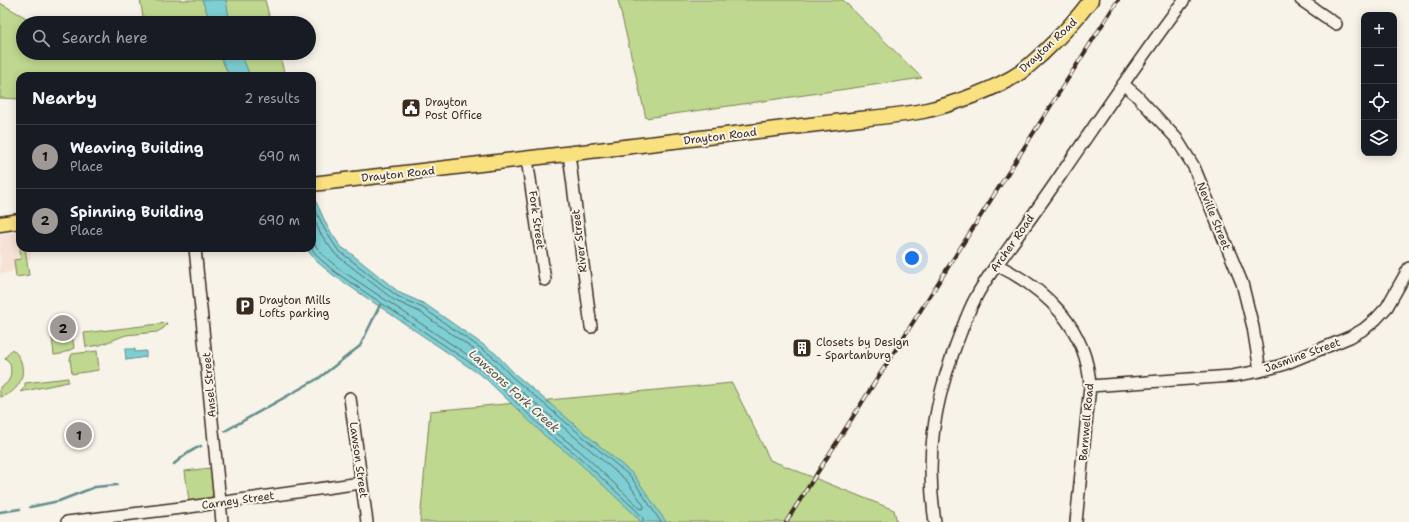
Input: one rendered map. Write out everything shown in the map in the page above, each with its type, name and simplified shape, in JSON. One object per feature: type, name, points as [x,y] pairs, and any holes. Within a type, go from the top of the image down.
[{"type":"main road","name":"Drayton Road","points":[[316,184],[860,120],[924,110],[958,101],[1008,80],[1032,64],[1077,19],[1091,0]]},
{"type":"main road","points":[[0,224],[16,222]]},
{"type":"street","name":"Archer Road","points":[[935,522],[932,507],[930,461],[940,389],[976,296],[1184,0]]},
{"type":"street","points":[[1301,0],[1336,24]]},
{"type":"street","name":"Neville Street","points":[[1124,84],[1176,138],[1194,167],[1242,283],[1253,327],[1260,371]]},
{"type":"street","name":"River Street","points":[[569,154],[591,327]]},
{"type":"street","name":"Fork Street","points":[[527,159],[545,280]]},
{"type":"street","name":"Ansel Street","points":[[195,252],[222,522]]},
{"type":"street","name":"Barnwell Road","points":[[997,265],[1015,273],[1046,297],[1071,327],[1084,353],[1090,386],[1076,522]]},
{"type":"street","name":"Jasmine Street","points":[[1090,386],[1218,377],[1260,371],[1304,356],[1350,337],[1364,329],[1376,319],[1387,307],[1409,268]]},
{"type":"street","name":"Lawson Street","points":[[350,398],[367,522]]},
{"type":"street","name":"Carney Street","points":[[66,522],[220,503],[361,483]]},
{"type":"shaded area","points":[[16,232],[16,252],[30,252],[31,258],[18,269],[0,275],[0,234]]},
{"type":"green space","points":[[140,0],[265,0],[269,16],[143,16]]},
{"type":"green space","points":[[618,0],[843,0],[922,78],[646,118]]},
{"type":"green space","points":[[0,3],[23,16],[16,16],[16,60],[281,60],[284,72],[16,72],[16,99],[0,98]]},
{"type":"green space","points":[[20,252],[26,252],[29,275],[16,277],[14,260],[21,259]]},
{"type":"green space","points":[[167,323],[164,328],[157,332],[126,335],[100,345],[86,347],[84,333]]},
{"type":"green space","points":[[72,334],[74,348],[61,354],[54,355],[52,337]]},
{"type":"green space","points":[[12,349],[18,355],[21,362],[22,377],[15,390],[0,397],[0,387],[4,386],[10,378],[10,363],[5,358]]},
{"type":"green space","points":[[97,351],[99,370],[72,374],[70,359],[72,354]]},
{"type":"green space","points":[[68,378],[68,382],[20,392],[25,387],[25,383]]},
{"type":"green space","points":[[732,383],[770,460],[894,510],[897,522],[420,522],[430,411]]},
{"type":"green space","points":[[211,468],[214,493],[209,499],[189,501],[185,471]]},
{"type":"water","points":[[202,0],[226,0],[229,16],[208,16]]},
{"type":"water","points":[[222,60],[244,60],[248,72],[228,72]]},
{"type":"water","name":"Lawsons Fork Creek","points":[[316,202],[328,228],[341,247],[400,293],[425,304],[495,353],[515,374],[634,475],[666,522],[641,522],[574,458],[545,436],[485,378],[333,275],[316,261],[309,252],[316,252]]},
{"type":"water","points":[[125,349],[135,349],[135,352],[146,351],[146,357],[126,360]]},
{"type":"waterway","points":[[225,431],[319,378],[360,346],[380,305]]},
{"type":"waterway","points":[[174,464],[201,446]]},
{"type":"waterway","points":[[30,507],[59,501],[95,487],[117,485]]},
{"type":"waterway","points":[[0,512],[20,509]]},
{"type":"railway","points":[[786,522],[1118,0]]},
{"type":"place","name":"Drayton Post Office","points":[[411,108]]},
{"type":"place","name":"Drayton Mills Lofts parking","points":[[245,306]]},
{"type":"place","name":"Spinning Building","points":[[63,328]]},
{"type":"place","name":"Closets by Design - Spartanburg","points":[[802,348]]},
{"type":"place","name":"Weaving Building","points":[[79,435]]}]
